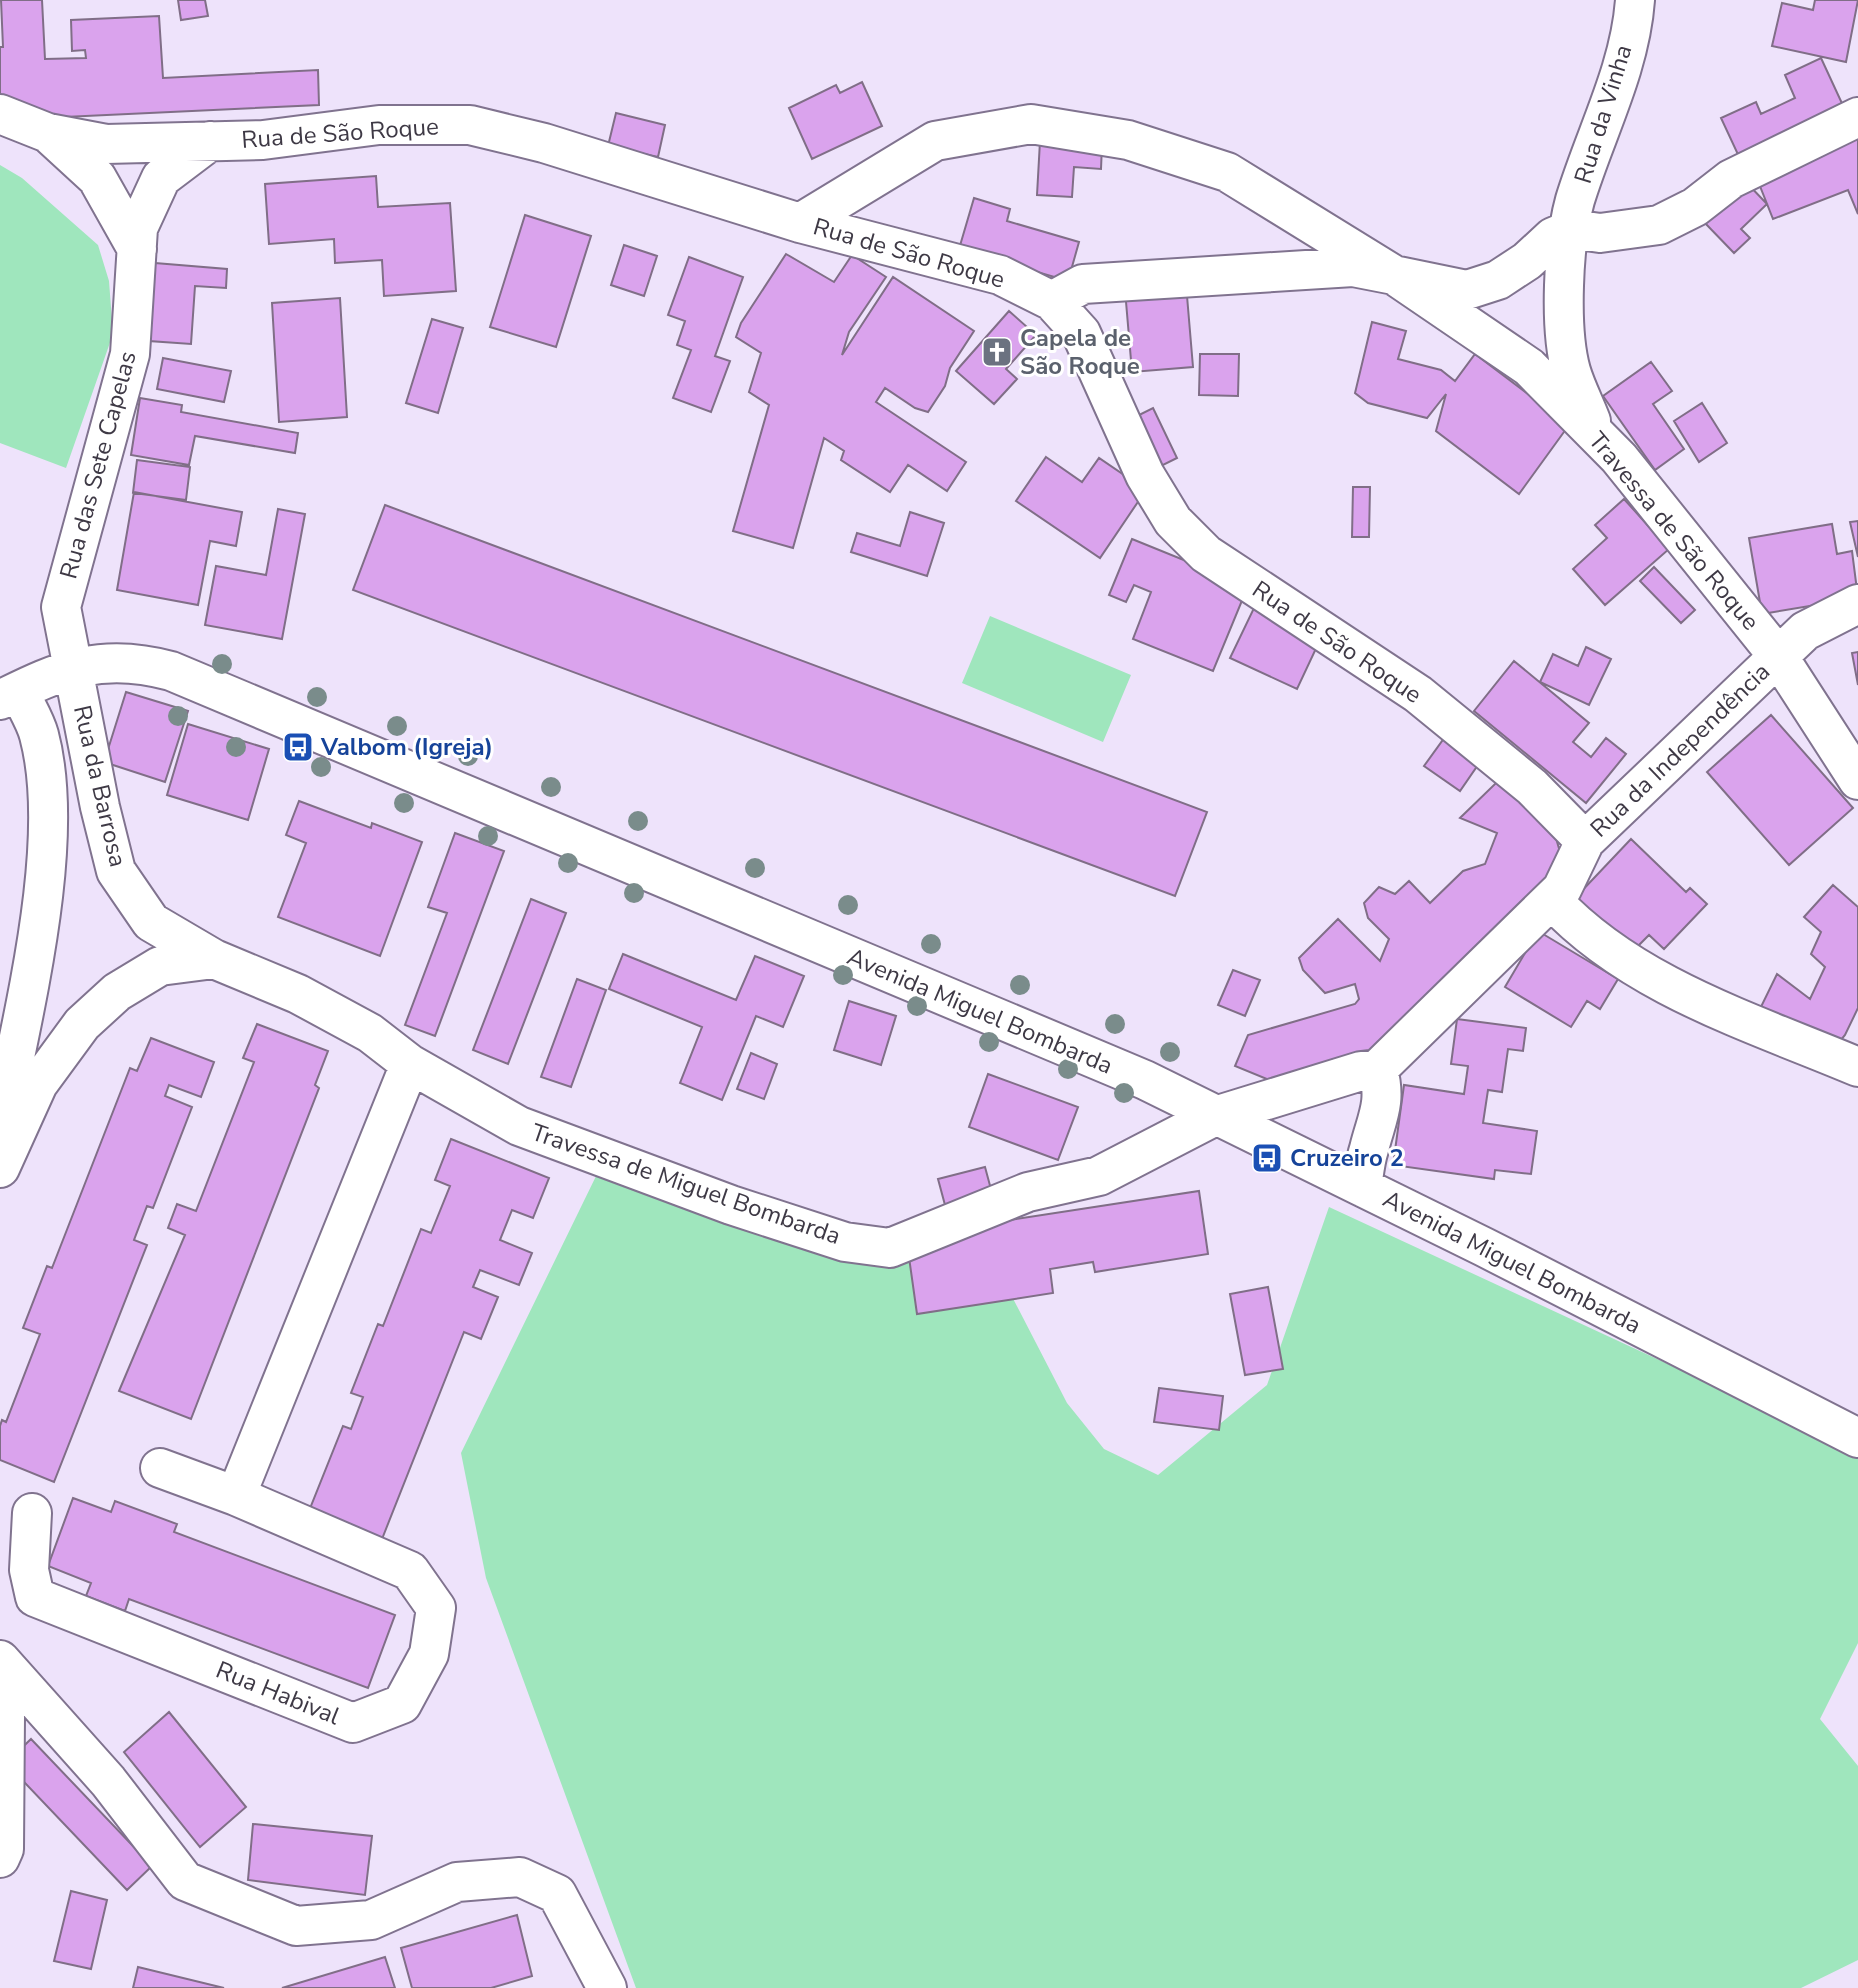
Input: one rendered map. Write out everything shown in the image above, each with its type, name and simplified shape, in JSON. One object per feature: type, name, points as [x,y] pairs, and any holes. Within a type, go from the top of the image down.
[{"type":"street","name":"Rua da Vinha","points":[[1596,435],[1571,370],[1563,309],[1575,203],[1617,84],[1635,0]]},
{"type":"street","points":[[0,114],[48,133],[97,178],[137,249]]},
{"type":"street","points":[[800,223],[935,141],[1031,124],[1128,140],[1227,172],[1394,275],[1468,290],[1498,280],[1527,261],[1553,237],[1572,229],[1601,233],[1659,225],[1695,207],[1731,179],[1858,117]]},
{"type":"street","name":"Rua de São Roque","points":[[48,133],[106,144],[263,140],[379,125],[470,125],[544,143],[800,223],[1000,275],[1052,301],[1081,333],[1145,475],[1173,521],[1198,546],[1418,694],[1532,787],[1585,841]]},
{"type":"street","name":"Rua de São Roque","points":[[137,249],[138,228],[161,178],[210,141]]},
{"type":"street","name":"Rua das Sete Capelas","points":[[74,668],[61,607],[130,354],[137,249]]},
{"type":"street","name":"Travessa de São Roque","points":[[1052,301],[1083,284],[1353,267],[1394,275],[1529,367],[1619,457],[1778,656],[1858,780]]},
{"type":"street","name":"Rua da Independência","points":[[1378,1069],[1552,900],[1574,869],[1585,841],[1805,631],[1858,604]]},
{"type":"street","name":"Avenida Miguel Bombarda","points":[[9,696],[74,668],[117,661],[142,663],[172,671],[1132,1075],[1362,1187],[1858,1438]]},
{"type":"street","name":"Rua da Barrosa","points":[[74,668],[100,807],[116,871],[151,922],[215,959]]},
{"type":"street","name":"Rua da Barrosa","points":[[0,1133],[42,901],[47,811],[39,733],[9,696]]},
{"type":"street","points":[[1552,900],[1578,929],[1640,970],[1713,1008],[1858,1067]]},
{"type":"street","points":[[0,1168],[38,1084],[82,1024],[117,992],[160,966],[215,959]]},
{"type":"street","name":"Travessa de Miguel Bombarda","points":[[215,959],[310,1000],[370,1033],[410,1064],[519,1126],[731,1205],[845,1242],[890,1248],[1028,1192],[1099,1176],[1215,1116]]},
{"type":"street","points":[[236,1496],[410,1064]]},
{"type":"street","points":[[1215,1116],[1361,1071],[1378,1069],[1384,1090],[1380,1114],[1368,1150],[1362,1187]]},
{"type":"street","name":"Rua Habival","points":[[32,1513],[29,1570],[35,1597],[353,1723],[402,1704],[429,1654],[436,1608],[410,1571],[236,1496],[160,1468]]},
{"type":"street","points":[[0,1660],[108,1782],[185,1881],[296,1926],[371,1920],[457,1882],[520,1877],[557,1894],[597,1985]]},
{"type":"street","points":[[0,1695],[5,1730],[4,1849],[0,1858]]},
{"type":"green space","points":[[0,165],[22,178],[98,245],[109,281],[113,334],[66,468],[0,443]]},
{"type":"green space","points":[[990,616],[1131,675],[1103,742],[962,683]]},
{"type":"green space","points":[[599,1170],[1005,1283],[1067,1403],[1104,1449],[1158,1475],[1267,1385],[1329,1207],[1858,1452],[1858,1643],[1820,1719],[1858,1766],[1858,1960],[1801,1988],[636,1988],[486,1578],[461,1453]]},
{"type":"building","points":[[1,0],[42,0],[45,59],[86,58],[85,50],[72,51],[71,20],[159,16],[163,78],[318,70],[319,105],[0,120],[0,47],[3,47]]},
{"type":"building","points":[[178,0],[205,0],[208,16],[181,20]]},
{"type":"building","points":[[1815,0],[1858,0],[1846,62],[1772,46],[1782,3],[1813,10]]},
{"type":"building","points":[[1821,58],[1846,112],[1741,161],[1721,118],[1756,102],[1761,114],[1795,98],[1785,75]]},
{"type":"building","points":[[862,82],[882,126],[812,159],[789,108],[836,85],[840,93]]},
{"type":"building","points":[[616,113],[665,125],[658,157],[608,146]]},
{"type":"building","points":[[1858,130],[1858,214],[1848,190],[1773,219],[1754,171]]},
{"type":"building","points":[[1040,141],[1102,145],[1101,169],[1074,167],[1072,197],[1037,195]]},
{"type":"building","points":[[376,176],[378,207],[450,203],[456,291],[384,296],[382,260],[335,263],[334,239],[269,244],[265,184]]},
{"type":"building","points":[[1744,180],[1767,204],[1741,229],[1750,238],[1734,253],[1703,221]]},
{"type":"building","points":[[974,198],[1010,209],[1007,221],[1079,242],[1068,281],[959,249]]},
{"type":"building","points":[[525,215],[591,236],[556,347],[490,327]]},
{"type":"building","points":[[624,245],[657,256],[644,296],[611,285]]},
{"type":"building","points":[[786,254],[834,282],[852,255],[886,277],[849,332],[842,355],[893,277],[974,331],[950,368],[945,386],[928,412],[915,408],[885,388],[876,402],[966,462],[947,491],[908,465],[890,492],[841,460],[844,451],[824,438],[793,548],[733,531],[769,405],[749,392],[761,353],[736,337],[741,323]]},
{"type":"building","points":[[689,257],[743,277],[715,356],[730,361],[711,412],[673,398],[691,350],[677,345],[685,321],[668,315]]},
{"type":"building","points":[[155,263],[227,269],[226,288],[195,286],[191,344],[149,341]]},
{"type":"building","points":[[1186,284],[1193,367],[1132,372],[1125,290]]},
{"type":"building","points":[[340,298],[347,417],[279,422],[272,303]]},
{"type":"building","name":"Capela de São Roque","points":[[1009,311],[1036,335],[1006,369],[1017,379],[994,404],[956,371]]},
{"type":"building","points":[[432,319],[463,328],[438,413],[406,403]]},
{"type":"building","points":[[1372,322],[1406,331],[1398,359],[1441,370],[1455,381],[1475,354],[1569,425],[1519,494],[1436,431],[1446,394],[1427,418],[1368,403],[1355,393]]},
{"type":"building","points":[[1200,354],[1239,354],[1238,396],[1199,395]]},
{"type":"building","points":[[163,358],[231,371],[224,402],[157,389]]},
{"type":"building","points":[[1651,362],[1672,391],[1653,404],[1684,449],[1655,470],[1603,396]]},
{"type":"building","points":[[140,398],[182,405],[181,412],[298,433],[295,453],[195,436],[189,465],[131,455]]},
{"type":"building","points":[[1702,403],[1727,443],[1699,462],[1674,421]]},
{"type":"building","points":[[1153,408],[1177,458],[1159,467],[1135,417]]},
{"type":"building","points":[[1046,457],[1082,482],[1099,458],[1146,490],[1100,558],[1016,501]]},
{"type":"building","points":[[137,460],[190,467],[186,500],[133,493]]},
{"type":"building","points":[[1353,487],[1370,487],[1369,537],[1352,537]]},
{"type":"building","points":[[134,492],[242,512],[236,546],[210,541],[198,605],[117,590]]},
{"type":"building","points":[[1624,499],[1669,549],[1605,605],[1573,569],[1607,538],[1595,525]]},
{"type":"building","points":[[385,505],[1207,812],[1175,896],[353,590]]},
{"type":"building","points":[[278,509],[305,514],[282,639],[205,625],[216,566],[266,575]]},
{"type":"building","points":[[910,512],[944,523],[927,576],[851,552],[857,533],[900,546]]},
{"type":"building","points":[[1858,521],[1858,557],[1850,522]]},
{"type":"building","points":[[1832,524],[1837,554],[1852,551],[1858,598],[1762,614],[1749,538]]},
{"type":"building","points":[[1132,539],[1248,586],[1213,671],[1133,639],[1151,592],[1134,585],[1126,602],[1109,595]]},
{"type":"building","points":[[1654,567],[1695,610],[1681,623],[1640,581]]},
{"type":"building","points":[[1254,608],[1320,640],[1297,689],[1230,658]]},
{"type":"building","points":[[1586,647],[1611,659],[1589,705],[1540,682],[1553,654],[1578,666]]},
{"type":"building","points":[[1858,652],[1858,685],[1852,653]]},
{"type":"building","points":[[1514,661],[1589,723],[1573,742],[1591,757],[1606,738],[1626,754],[1586,803],[1474,711]]},
{"type":"building","points":[[126,692],[188,711],[165,782],[104,762]]},
{"type":"building","points":[[1771,715],[1853,808],[1789,865],[1707,772]]},
{"type":"building","points":[[188,724],[269,749],[248,820],[167,795]]},
{"type":"building","points":[[1445,737],[1480,762],[1460,791],[1424,766]]},
{"type":"building","points":[[1504,780],[1554,831],[1560,852],[1549,880],[1375,1053],[1274,1082],[1235,1066],[1248,1035],[1355,1004],[1359,999],[1355,984],[1325,993],[1303,970],[1299,958],[1338,919],[1380,961],[1389,939],[1368,918],[1364,903],[1379,887],[1395,894],[1409,881],[1430,903],[1463,871],[1485,864],[1497,833],[1460,818],[1496,783]]},
{"type":"building","points":[[299,801],[371,828],[372,823],[422,842],[380,956],[278,917],[306,843],[286,835]]},
{"type":"building","points":[[455,833],[504,851],[435,1036],[405,1025],[447,913],[428,907]]},
{"type":"building","points":[[1631,839],[1686,892],[1690,888],[1707,904],[1664,949],[1649,935],[1633,951],[1576,897]]},
{"type":"building","points":[[1833,885],[1858,907],[1858,1008],[1845,1035],[1832,1051],[1757,1015],[1777,974],[1810,999],[1825,967],[1811,954],[1821,932],[1804,917]]},
{"type":"building","points":[[531,899],[566,913],[508,1064],[473,1050]]},
{"type":"building","points":[[1538,931],[1618,979],[1600,1009],[1587,1001],[1571,1027],[1505,987]]},
{"type":"building","points":[[623,954],[736,1000],[755,956],[804,976],[783,1027],[756,1016],[722,1100],[680,1083],[702,1027],[609,989]]},
{"type":"building","points":[[1233,970],[1260,980],[1245,1016],[1218,1005]]},
{"type":"building","points":[[577,979],[606,990],[571,1087],[541,1077]]},
{"type":"building","points":[[849,1001],[896,1016],[881,1065],[834,1050]]},
{"type":"building","points":[[1457,1019],[1526,1028],[1523,1051],[1508,1049],[1502,1092],[1488,1090],[1483,1123],[1537,1131],[1531,1174],[1495,1170],[1494,1179],[1393,1165],[1404,1085],[1464,1094],[1468,1066],[1451,1064]]},
{"type":"building","points":[[257,1024],[328,1051],[315,1085],[319,1088],[191,1419],[119,1391],[185,1235],[168,1228],[177,1204],[196,1211],[254,1062],[243,1058]]},
{"type":"building","points":[[151,1038],[214,1062],[201,1097],[169,1085],[165,1096],[192,1107],[153,1208],[147,1206],[134,1240],[147,1245],[54,1482],[0,1460],[0,1426],[2,1420],[6,1422],[40,1334],[23,1328],[47,1266],[52,1268],[130,1068],[137,1071]]},
{"type":"building","points":[[751,1053],[777,1064],[764,1099],[737,1089]]},
{"type":"building","points":[[988,1074],[1078,1107],[1058,1160],[969,1127]]},
{"type":"building","points":[[451,1139],[549,1178],[533,1218],[512,1210],[500,1240],[532,1253],[519,1285],[480,1270],[473,1287],[498,1297],[481,1339],[464,1332],[382,1539],[309,1511],[343,1426],[351,1429],[363,1397],[351,1393],[378,1324],[383,1326],[421,1229],[431,1233],[450,1186],[435,1180]]},
{"type":"building","points":[[985,1167],[992,1193],[945,1205],[938,1179]]},
{"type":"building","points":[[1199,1191],[1208,1254],[1095,1272],[1093,1262],[1050,1269],[1053,1293],[917,1314],[906,1236]]},
{"type":"building","points":[[1268,1287],[1283,1369],[1245,1375],[1230,1294]]},
{"type":"building","points":[[1159,1388],[1223,1396],[1219,1430],[1154,1422]]},
{"type":"building","points":[[73,1498],[111,1512],[115,1501],[177,1524],[174,1532],[395,1615],[368,1688],[129,1599],[125,1611],[86,1596],[91,1583],[48,1566]]},
{"type":"building","points":[[169,1712],[246,1807],[200,1847],[124,1752]]},
{"type":"building","points":[[31,1739],[152,1866],[127,1890],[6,1763]]},
{"type":"building","points":[[253,1824],[372,1836],[365,1895],[248,1880]]},
{"type":"building","points":[[71,1891],[107,1900],[91,1969],[54,1961]]},
{"type":"building","points":[[517,1915],[532,1976],[491,1988],[412,1988],[401,1948]]},
{"type":"building","points":[[385,1957],[395,1988],[282,1988]]},
{"type":"building","points":[[138,1967],[224,1988],[133,1988]]},
{"type":"place","name":"Capela de São Roque","points":[[997,352]]},
{"type":"place","name":"Valbom (Igreja)","points":[[298,747]]},
{"type":"place","name":"Cruzeiro 2","points":[[1267,1158]]}]
